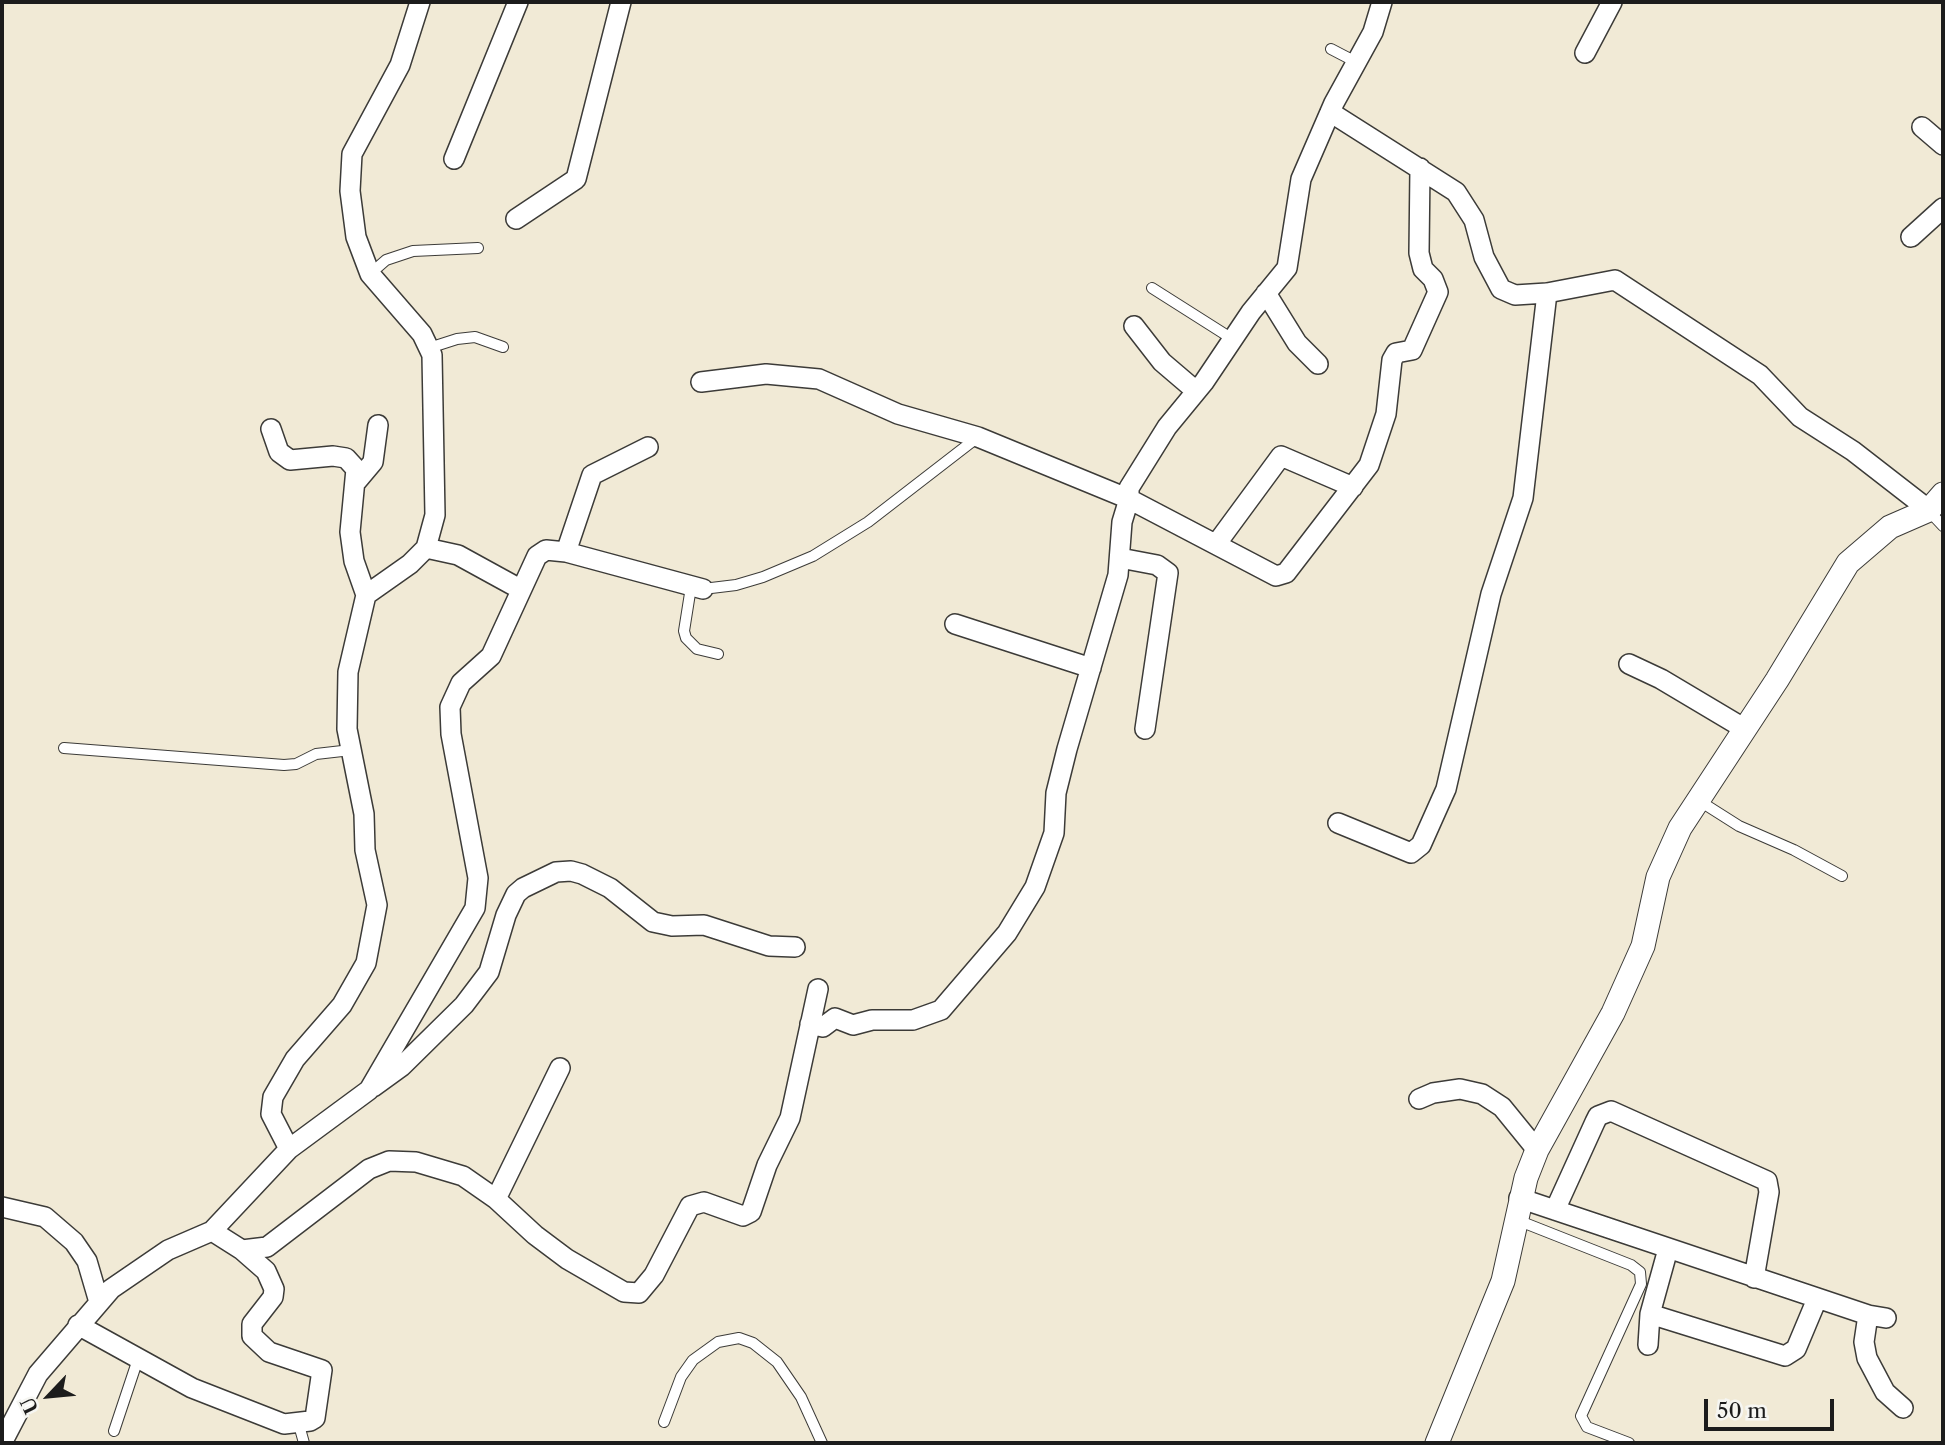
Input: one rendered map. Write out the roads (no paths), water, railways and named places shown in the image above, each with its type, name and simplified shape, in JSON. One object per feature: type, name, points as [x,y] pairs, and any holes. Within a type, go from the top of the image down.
[{"type":"street","points":[[366,594],[410,564],[426,548],[435,514],[435,400],[429,348],[411,320],[370,274],[362,258],[352,213],[349,172],[352,154],[400,65],[420,2]]},
{"type":"street","points":[[454,159],[518,2]]},
{"type":"street","points":[[516,219],[576,179],[621,2]]},
{"type":"street","points":[[810,1024],[823,1027],[835,1018],[853,1025],[872,1020],[913,1020],[941,1010],[1007,933],[1035,887],[1049,852],[1056,793],[1118,575],[1122,522],[1129,499],[1129,488],[1150,450],[1234,340],[1266,293],[1281,277],[1290,259],[1298,192],[1330,112],[1373,32],[1382,2]]},
{"type":"street","points":[[1585,53],[1612,2]]},
{"type":"street","points":[[1330,112],[1456,192],[1474,220],[1484,257],[1500,289],[1515,295],[1547,293],[1615,279],[1760,375],[1800,417],[1938,510]]},
{"type":"street","points":[[1922,127],[1943,145]]},
{"type":"street","points":[[701,382],[766,373],[804,375],[832,384],[920,422],[978,437],[1129,499],[1276,576],[1286,573],[1369,465],[1386,414],[1392,360],[1396,353],[1412,349],[1438,292],[1433,279],[1423,269],[1419,253],[1420,168]]},
{"type":"street","points":[[1911,237],[1943,208]]},
{"type":"street","points":[[1266,293],[1297,343],[1318,364]]},
{"type":"street","points":[[1338,823],[1411,853],[1421,845],[1446,789],[1491,594],[1522,498],[1547,293]]},
{"type":"street","points":[[1134,326],[1162,362],[1196,391]]},
{"type":"street","points":[[356,481],[373,461],[378,425]]},
{"type":"street","points":[[271,429],[274,443],[284,457],[300,461],[332,456],[346,458],[356,469],[351,541],[354,561],[366,594],[348,672],[347,709],[351,750],[364,814],[365,850],[376,889],[373,939],[366,963],[348,995],[295,1059],[275,1090],[271,1114],[289,1149]]},
{"type":"street","points":[[566,552],[592,475],[648,447]]},
{"type":"street","points":[[1217,543],[1281,456],[1353,487]]},
{"type":"street","points":[[1437,1443],[1503,1281],[1517,1209],[1537,1150],[1613,1013],[1646,936],[1658,877],[1680,828],[1847,564],[1890,527],[1938,510]]},
{"type":"street","points":[[426,548],[458,555],[520,589]]},
{"type":"street","points":[[369,1090],[475,908],[478,878],[451,734],[450,707],[461,683],[491,656],[537,556],[546,550],[566,552],[697,588]]},
{"type":"street","points":[[1120,558],[1157,565],[1168,572],[1145,729]]},
{"type":"street","points":[[955,624],[1091,668]]},
{"type":"street","points":[[1629,664],[1661,679],[1745,729]]},
{"type":"street","points":[[2,1443],[26,1392],[78,1325],[121,1281],[181,1243],[212,1231],[289,1149],[402,1066],[464,1006],[489,972],[506,915],[516,894],[523,887],[556,872],[572,871],[610,888],[653,922],[672,926],[704,925],[769,946],[795,947]]},
{"type":"street","points":[[242,1250],[262,1249],[273,1244],[364,1172],[389,1161],[440,1167],[463,1176],[496,1199],[535,1235],[567,1259],[624,1292],[639,1293],[654,1275],[690,1206],[704,1202],[744,1216],[751,1212],[766,1165],[790,1118],[818,989]]},
{"type":"street","points":[[496,1199],[560,1068]]},
{"type":"street","points":[[1419,1099],[1433,1093],[1460,1089],[1482,1094],[1502,1107],[1537,1150]]},
{"type":"street","points":[[1555,1210],[1598,1116],[1611,1111],[1767,1181],[1769,1192],[1754,1278]]},
{"type":"street","points":[[2,1207],[45,1217],[75,1241],[87,1261],[99,1302]]},
{"type":"street","points":[[1517,1209],[1555,1210],[1816,1299],[1877,1316],[1865,1333],[1867,1358],[1885,1392],[1903,1408]]},
{"type":"street","points":[[78,1325],[202,1393],[284,1424],[301,1434],[315,1418],[322,1370],[270,1352],[251,1336],[252,1324],[273,1297],[274,1289],[264,1268],[212,1231]]},
{"type":"street","points":[[1648,1345],[1650,1314],[1668,1249]]},
{"type":"street","points":[[1650,1314],[1785,1356],[1796,1349],[1816,1299]]},
{"type":"lane","points":[[1331,49],[1356,62]]},
{"type":"lane","points":[[370,274],[386,260],[413,251],[478,248]]},
{"type":"lane","points":[[1153,288],[1234,340]]},
{"type":"lane","points":[[429,348],[457,338],[475,337],[503,347]]},
{"type":"lane","points":[[718,654],[697,649],[686,638],[684,631],[697,588],[736,585],[813,556],[869,522],[978,437]]},
{"type":"lane","points":[[64,747],[284,765],[316,754],[351,750]]},
{"type":"lane","points":[[1698,800],[1738,826],[1794,850],[1842,876]]},
{"type":"lane","points":[[1517,1209],[1632,1265],[1640,1272],[1641,1284],[1581,1416],[1591,1429],[1629,1443]]},
{"type":"lane","points":[[664,1422],[681,1377],[692,1360],[718,1342],[739,1338],[753,1343],[778,1363],[801,1397],[822,1443]]},
{"type":"lane","points":[[114,1431],[138,1359]]}]
